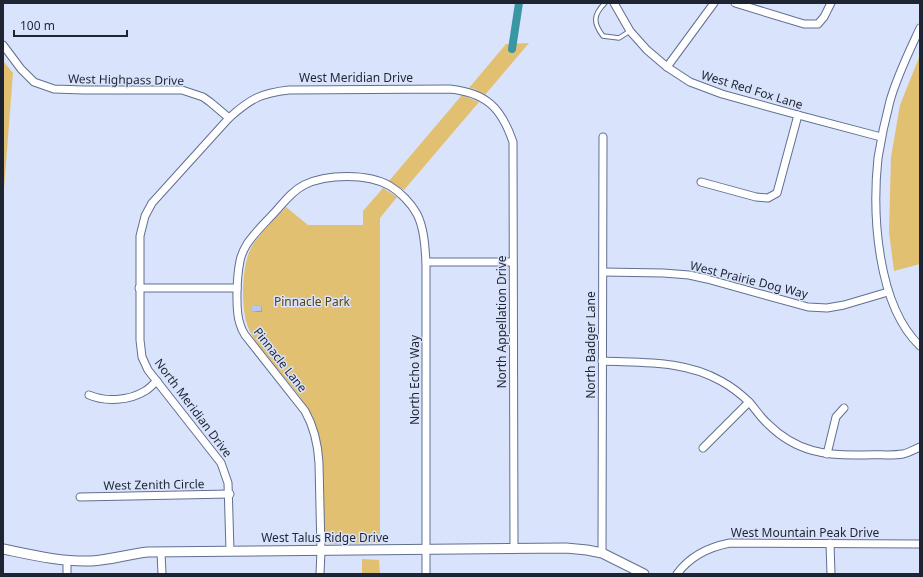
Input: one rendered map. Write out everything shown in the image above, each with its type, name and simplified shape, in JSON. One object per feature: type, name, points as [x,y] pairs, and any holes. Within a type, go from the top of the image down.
[{"type":"street","name":"West Red Fox Lane","points":[[614,3],[630,31],[647,50],[667,67],[690,82],[722,94],[882,137]]},
{"type":"street","points":[[667,67],[714,3]]},
{"type":"street","points":[[735,3],[804,24],[818,24],[831,3]]},
{"type":"street","points":[[920,28],[890,100],[878,159],[876,192],[878,233],[881,258],[888,292],[901,323],[920,346]]},
{"type":"street","name":"West Highpass Drive","points":[[3,45],[21,69],[34,82],[54,89],[182,90],[190,92],[210,102],[229,118]]},
{"type":"street","name":"West Meridian Drive","points":[[229,118],[239,108],[257,97],[269,92],[289,90],[450,89],[475,94],[489,102]]},
{"type":"street","name":"North Appellation Drive","points":[[489,102],[500,113],[508,127],[513,142],[512,262],[514,549]]},
{"type":"street","points":[[701,182],[756,197],[768,198],[777,193],[798,115]]},
{"type":"street","name":"North Meridian Drive","points":[[229,118],[161,192],[152,203],[145,216],[140,236],[139,288],[140,340],[142,357],[148,370],[221,463],[228,483],[230,494],[230,551]]},
{"type":"street","name":"North Badger Lane","points":[[602,552],[603,137]]},
{"type":"street","name":"Pinnacle Lane","points":[[320,574],[321,550],[319,463],[315,434],[305,411],[245,335],[240,324],[237,288],[240,261],[248,243],[293,193],[302,186],[314,180],[326,178],[363,178],[376,180],[399,193]]},
{"type":"street","name":"North Echo Way","points":[[399,193],[409,202],[417,214],[424,240],[426,262],[426,574]]},
{"type":"street","points":[[426,262],[512,262]]},
{"type":"street","name":"West Prairie Dog Way","points":[[602,272],[689,275],[808,308],[827,308],[844,305],[888,292]]},
{"type":"street","points":[[139,288],[237,288]]},
{"type":"street","points":[[602,362],[658,362],[677,364],[721,380],[749,402],[768,424],[784,438],[806,449],[827,454],[904,454],[920,447]]},
{"type":"street","points":[[89,395],[103,399],[123,399],[134,397],[145,392],[157,381]]},
{"type":"street","points":[[703,448],[749,402]]},
{"type":"street","points":[[827,454],[836,417],[844,408]]},
{"type":"street","name":"West Zenith Circle","points":[[80,497],[230,494]]},
{"type":"street","name":"West Mountain Peak Drive","points":[[677,574],[693,557],[719,545],[738,543],[920,544]]},
{"type":"street","points":[[830,544],[831,574]]},
{"type":"street","name":"West Talus Ridge Drive","points":[[3,549],[37,557],[67,561],[93,561],[130,554],[161,552],[573,549],[602,552],[644,574]]},
{"type":"street","points":[[161,552],[162,574]]},
{"type":"street","points":[[67,561],[67,574]]},
{"type":"lane","points":[[606,3],[600,8],[595,17],[597,28],[603,36],[619,38],[630,31]]},
{"type":"green space","points":[[529,43],[484,96],[475,89],[469,88],[506,44]]},
{"type":"green space","points":[[920,55],[920,264],[894,271],[889,232],[891,157],[900,105]]},
{"type":"green space","points":[[3,61],[13,73],[3,201]]},
{"type":"green space","points":[[462,95],[479,102],[404,190],[389,181]]},
{"type":"green space","name":"Pinnacle Park","points":[[383,188],[397,197],[380,218],[380,543],[331,544],[324,540],[323,535],[324,475],[318,431],[313,418],[302,399],[264,354],[249,330],[243,303],[244,272],[252,246],[286,207],[308,225],[363,225],[363,211]]},
{"type":"green space","points":[[362,559],[379,560],[380,574],[362,574]]},
{"type":"building","points":[[252,306],[261,306],[261,311],[252,311]]},
{"type":"waterway","points":[[512,49],[519,3]]}]
